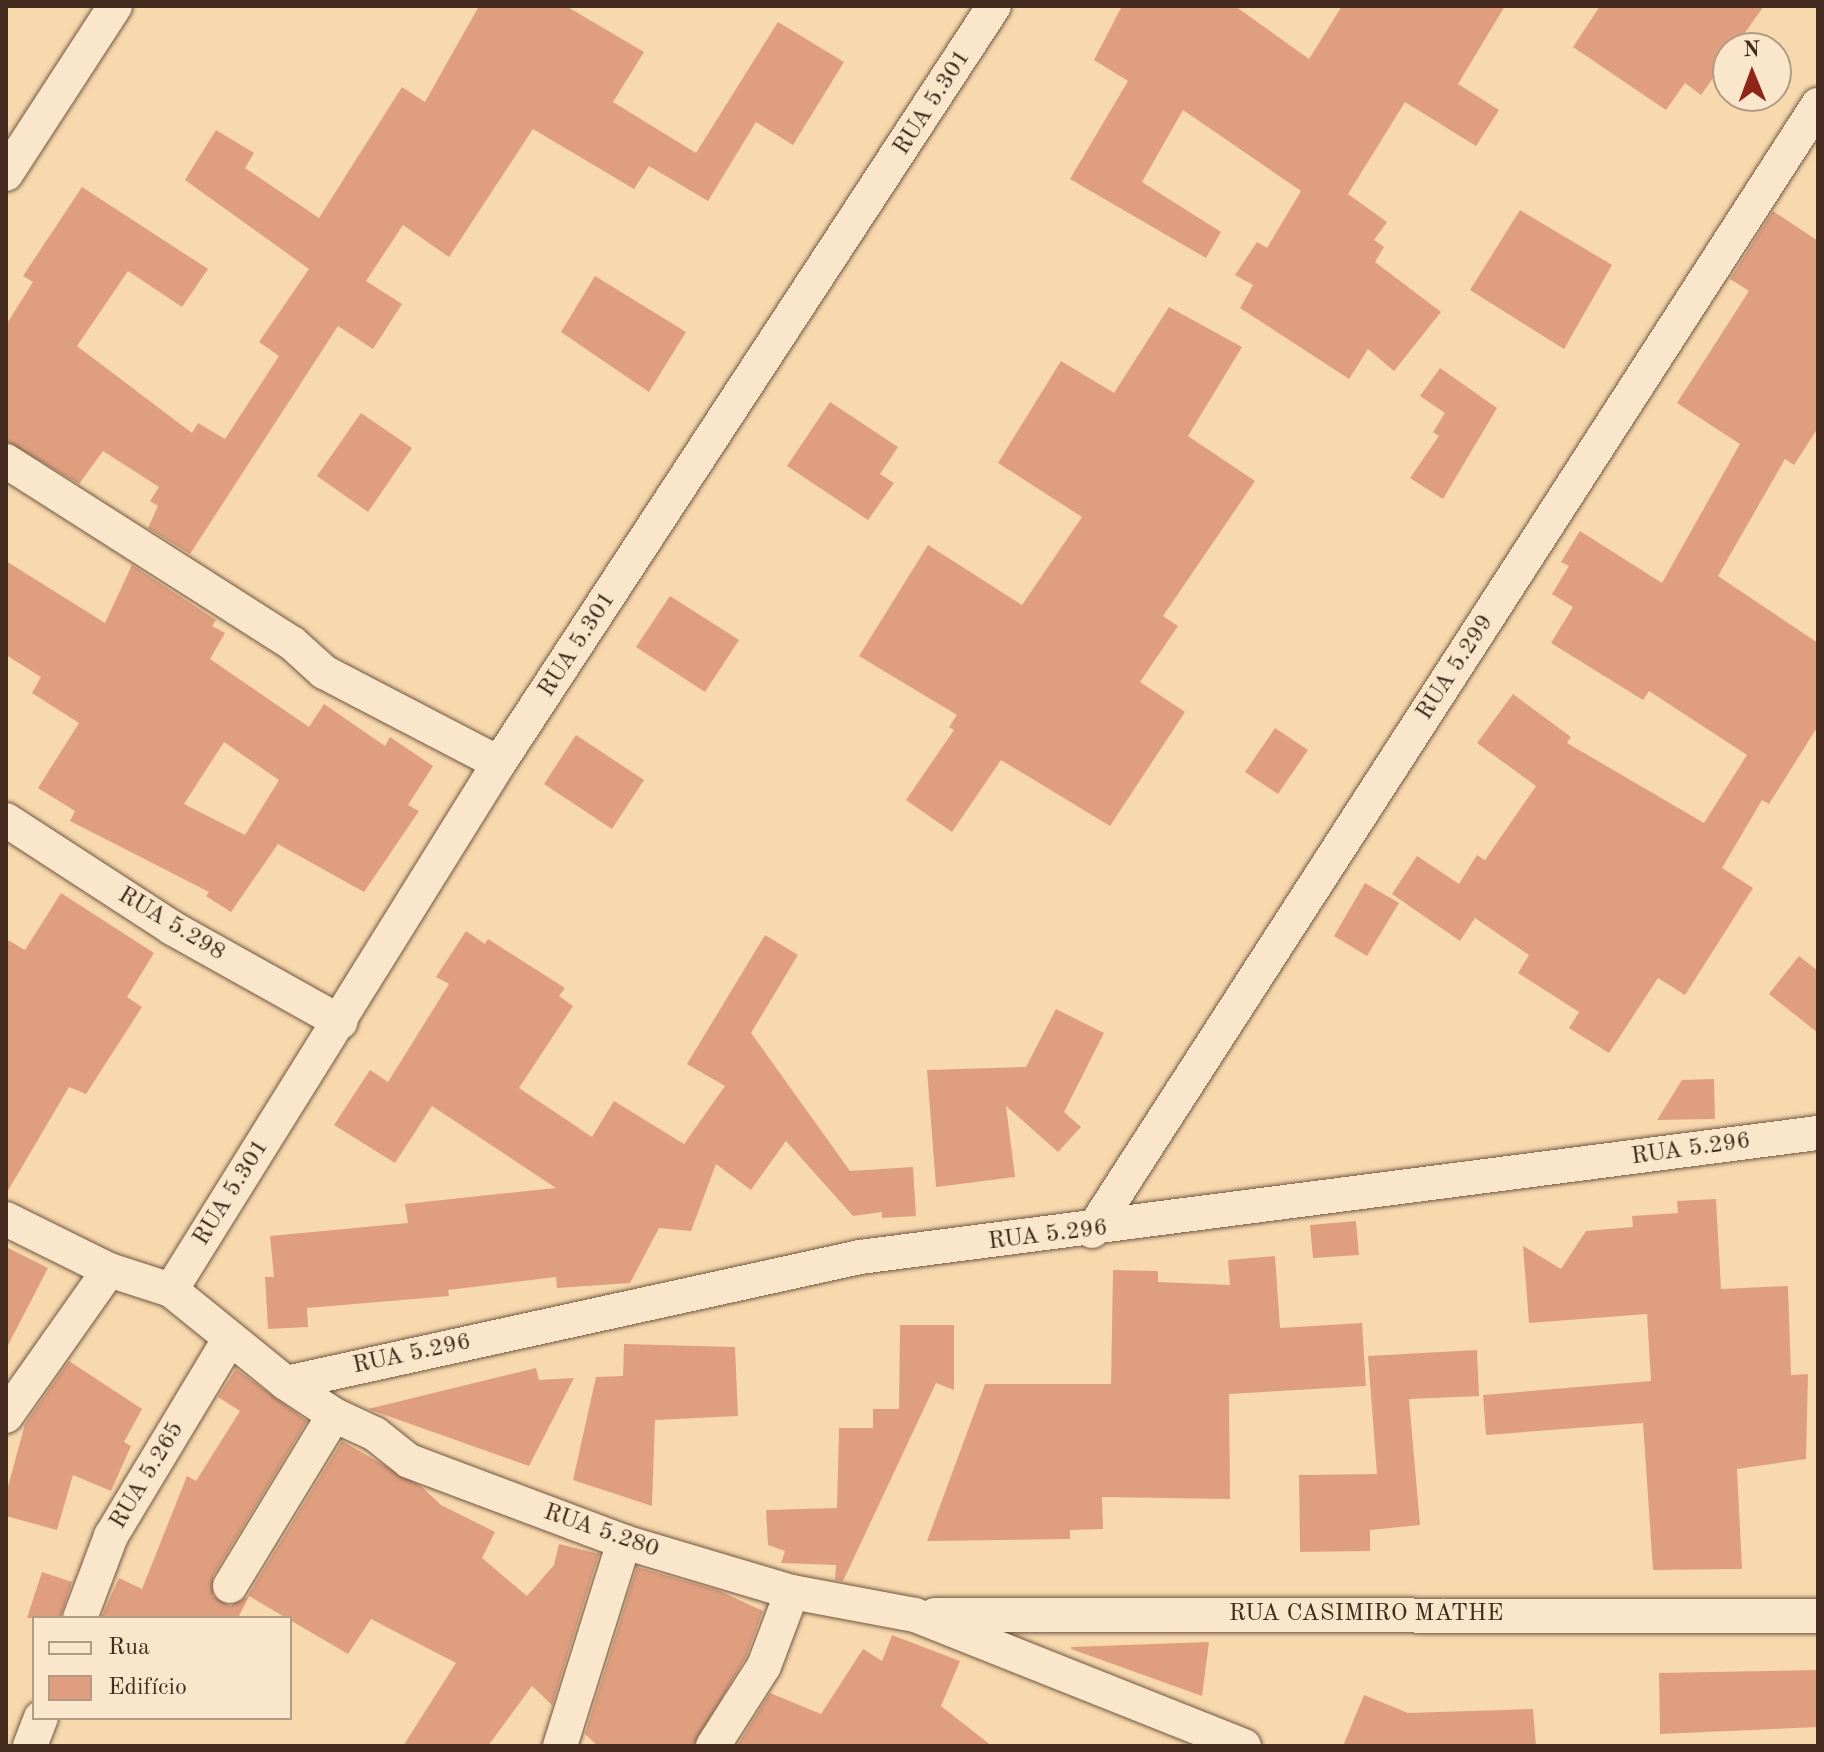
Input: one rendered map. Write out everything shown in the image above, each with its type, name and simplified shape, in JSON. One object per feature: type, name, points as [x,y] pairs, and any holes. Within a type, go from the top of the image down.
[{"type":"street","points":[[6,174],[115,6]]},
{"type":"street","name":"RUA 5.301","points":[[171,1290],[499,763],[994,6]]},
{"type":"street","name":"RUA 5.299","points":[[1092,1231],[1818,105]]},
{"type":"street","points":[[6,461],[292,643],[336,680],[499,763]]},
{"type":"street","name":"RUA 5.298","points":[[6,820],[172,928],[340,1022]]},
{"type":"street","name":"RUA 5.296","points":[[286,1383],[860,1257],[1092,1231],[1818,1133]]},
{"type":"street","name":"RUA 5.280","points":[[6,1219],[109,1270],[171,1290],[229,1340],[286,1383],[334,1415],[375,1434],[409,1461],[624,1542],[792,1592],[915,1615],[1244,1746]]},
{"type":"street","points":[[6,1416],[109,1270]]},
{"type":"street","name":"RUA 5.265","points":[[81,1616],[111,1536],[229,1340]]},
{"type":"street","points":[[230,1586],[334,1415]]},
{"type":"street","points":[[560,1746],[624,1542]]},
{"type":"street","points":[[713,1746],[764,1666],[792,1592]]},
{"type":"street","name":"RUA CASIMIRO MATHE","points":[[915,1615],[1818,1616]]},
{"type":"street","points":[[30,1746],[40,1720]]},
{"type":"building","points":[[479,6],[566,6],[644,52],[613,102],[696,153],[778,22],[844,62],[793,145],[756,122],[708,201],[649,166],[634,189],[533,129],[449,257],[403,225],[366,281],[402,304],[373,349],[338,326],[190,554],[148,528],[158,506],[150,501],[159,487],[103,451],[79,484],[6,441],[6,325],[33,282],[23,276],[82,187],[208,269],[182,307],[128,271],[77,346],[192,433],[198,423],[225,439],[279,356],[259,342],[309,269],[185,180],[216,130],[254,153],[245,168],[319,218],[402,87],[425,102]]},
{"type":"building","points":[[1122,6],[1235,6],[1309,59],[1342,6],[1505,6],[1458,84],[1499,110],[1476,146],[1405,102],[1348,194],[1387,222],[1374,240],[1384,247],[1375,262],[1441,312],[1394,371],[1368,349],[1349,379],[1240,308],[1253,285],[1235,275],[1257,242],[1267,248],[1301,191],[1183,110],[1142,182],[1221,232],[1206,258],[1070,179],[1128,81],[1094,60]]},
{"type":"building","points":[[1600,6],[1764,6],[1745,32],[1712,32],[1712,80],[1701,95],[1685,83],[1666,110],[1573,47]]},
{"type":"building","points":[[1520,210],[1612,265],[1564,349],[1470,290]]},
{"type":"building","points":[[1773,211],[1818,241],[1818,428],[1794,465],[1785,459],[1718,576],[1818,643],[1818,726],[1769,804],[1762,800],[1722,868],[1753,888],[1685,995],[1658,978],[1609,1053],[1569,1028],[1579,1012],[1518,973],[1529,955],[1475,918],[1460,941],[1392,894],[1417,856],[1459,884],[1477,855],[1485,860],[1536,786],[1477,743],[1513,694],[1571,737],[1567,743],[1704,823],[1747,755],[1649,691],[1643,700],[1551,643],[1573,607],[1552,594],[1569,566],[1561,562],[1580,531],[1662,583],[1740,444],[1677,403],[1749,291],[1730,279]]},
{"type":"building","points":[[595,276],[686,332],[649,392],[561,332]]},
{"type":"building","points":[[1169,307],[1242,347],[1188,436],[1255,481],[1163,616],[1178,626],[1140,682],[1185,712],[1110,826],[1001,760],[952,832],[906,800],[954,730],[949,727],[957,715],[859,656],[928,545],[1022,605],[1082,517],[998,463],[1061,361],[1114,393]]},
{"type":"building","points":[[1440,368],[1497,408],[1443,499],[1410,478],[1439,436],[1433,432],[1445,413],[1420,396]]},
{"type":"building","points":[[830,402],[898,447],[880,474],[894,483],[868,520],[787,466]]},
{"type":"building","points":[[361,413],[412,448],[368,512],[317,476]]},
{"type":"building","points":[[6,561],[105,623],[132,565],[216,620],[212,626],[225,633],[210,659],[309,727],[324,704],[385,746],[390,737],[433,766],[408,805],[419,811],[364,892],[278,844],[231,912],[206,896],[209,892],[70,821],[75,811],[38,788],[79,723],[32,693],[41,677],[6,655]],"holes":[[[224,742],[279,780],[245,835],[184,804]]]},
{"type":"building","points":[[670,596],[739,640],[705,692],[636,647]]},
{"type":"building","points":[[1275,728],[1308,750],[1278,794],[1245,772]]},
{"type":"building","points":[[576,735],[644,780],[612,829],[544,784]]},
{"type":"building","points":[[1365,883],[1399,903],[1367,956],[1334,936]]},
{"type":"building","points":[[61,893],[154,953],[127,997],[142,1007],[86,1094],[69,1087],[6,1194],[6,939],[25,950]]},
{"type":"building","points":[[466,931],[485,944],[488,939],[565,988],[559,996],[573,1006],[519,1088],[592,1137],[614,1101],[684,1144],[725,1086],[687,1064],[765,935],[798,955],[751,1033],[850,1171],[913,1167],[916,1216],[882,1218],[882,1212],[853,1216],[786,1141],[751,1190],[716,1164],[691,1231],[659,1228],[630,1283],[557,1288],[556,1277],[448,1290],[449,1296],[307,1308],[308,1327],[268,1329],[265,1277],[274,1277],[270,1236],[408,1223],[405,1204],[556,1188],[432,1106],[395,1163],[334,1125],[370,1070],[388,1082],[449,984],[436,977]]},
{"type":"building","points":[[1799,956],[1818,971],[1818,1033],[1769,994]]},
{"type":"building","points":[[1056,1009],[1104,1033],[1064,1112],[1081,1127],[1058,1152],[1006,1106],[1015,1177],[936,1187],[927,1070],[1026,1067]]},
{"type":"building","points":[[1714,1079],[1715,1119],[1657,1120],[1682,1080]]},
{"type":"building","points":[[1716,1199],[1721,1289],[1788,1286],[1791,1375],[1808,1374],[1806,1459],[1737,1469],[1742,1569],[1653,1570],[1643,1423],[1486,1435],[1483,1395],[1651,1381],[1647,1314],[1529,1323],[1523,1246],[1561,1269],[1586,1231],[1633,1227],[1632,1216],[1678,1213],[1677,1201]]},
{"type":"building","points":[[1356,1221],[1359,1255],[1313,1258],[1310,1225]]},
{"type":"building","points":[[6,1247],[48,1268],[6,1349]]},
{"type":"building","points":[[1275,1256],[1280,1328],[1362,1323],[1366,1386],[1229,1394],[1230,1499],[1102,1497],[1103,1529],[1070,1530],[1070,1539],[927,1541],[985,1384],[1111,1384],[1113,1270],[1158,1271],[1158,1282],[1230,1285],[1228,1260]]},
{"type":"building","points":[[900,1325],[954,1325],[954,1390],[936,1383],[843,1581],[835,1580],[836,1565],[781,1563],[785,1551],[768,1545],[766,1510],[837,1508],[839,1428],[873,1428],[873,1409],[899,1409]]},
{"type":"building","points":[[624,1344],[735,1347],[738,1416],[655,1420],[652,1506],[573,1480],[596,1377],[623,1376]]},
{"type":"building","points":[[1477,1350],[1479,1396],[1409,1399],[1420,1525],[1370,1530],[1370,1551],[1300,1552],[1299,1475],[1377,1474],[1368,1356]]},
{"type":"building","points":[[69,1361],[142,1409],[124,1442],[131,1446],[111,1491],[73,1475],[57,1530],[6,1516],[6,1494],[25,1424]]},
{"type":"building","points":[[536,1368],[539,1380],[574,1378],[529,1466],[368,1409]]},
{"type":"building","points":[[236,1369],[307,1421],[213,1576],[213,1596],[230,1606],[247,1597],[342,1441],[422,1487],[441,1505],[495,1532],[482,1558],[527,1596],[554,1565],[559,1544],[599,1554],[552,1705],[532,1686],[488,1746],[403,1746],[456,1663],[371,1619],[348,1654],[292,1621],[292,1616],[283,1616],[249,1596],[239,1616],[102,1616],[119,1578],[142,1589],[187,1476],[196,1481],[240,1411],[218,1397]]},
{"type":"building","points":[[637,1567],[720,1591],[763,1611],[746,1657],[693,1746],[598,1746],[585,1734]]},
{"type":"building","points":[[42,1572],[72,1582],[61,1616],[27,1618]]},
{"type":"building","points":[[892,1635],[960,1661],[941,1706],[992,1746],[737,1746],[770,1693],[821,1714],[863,1649],[882,1661]]},
{"type":"building","points":[[1209,1642],[1202,1696],[1071,1649],[1071,1647]]},
{"type":"building","points":[[1818,1670],[1818,1727],[1660,1734],[1659,1673]]},
{"type":"building","points":[[1364,1695],[1408,1713],[1533,1709],[1536,1746],[1343,1746]]}]
